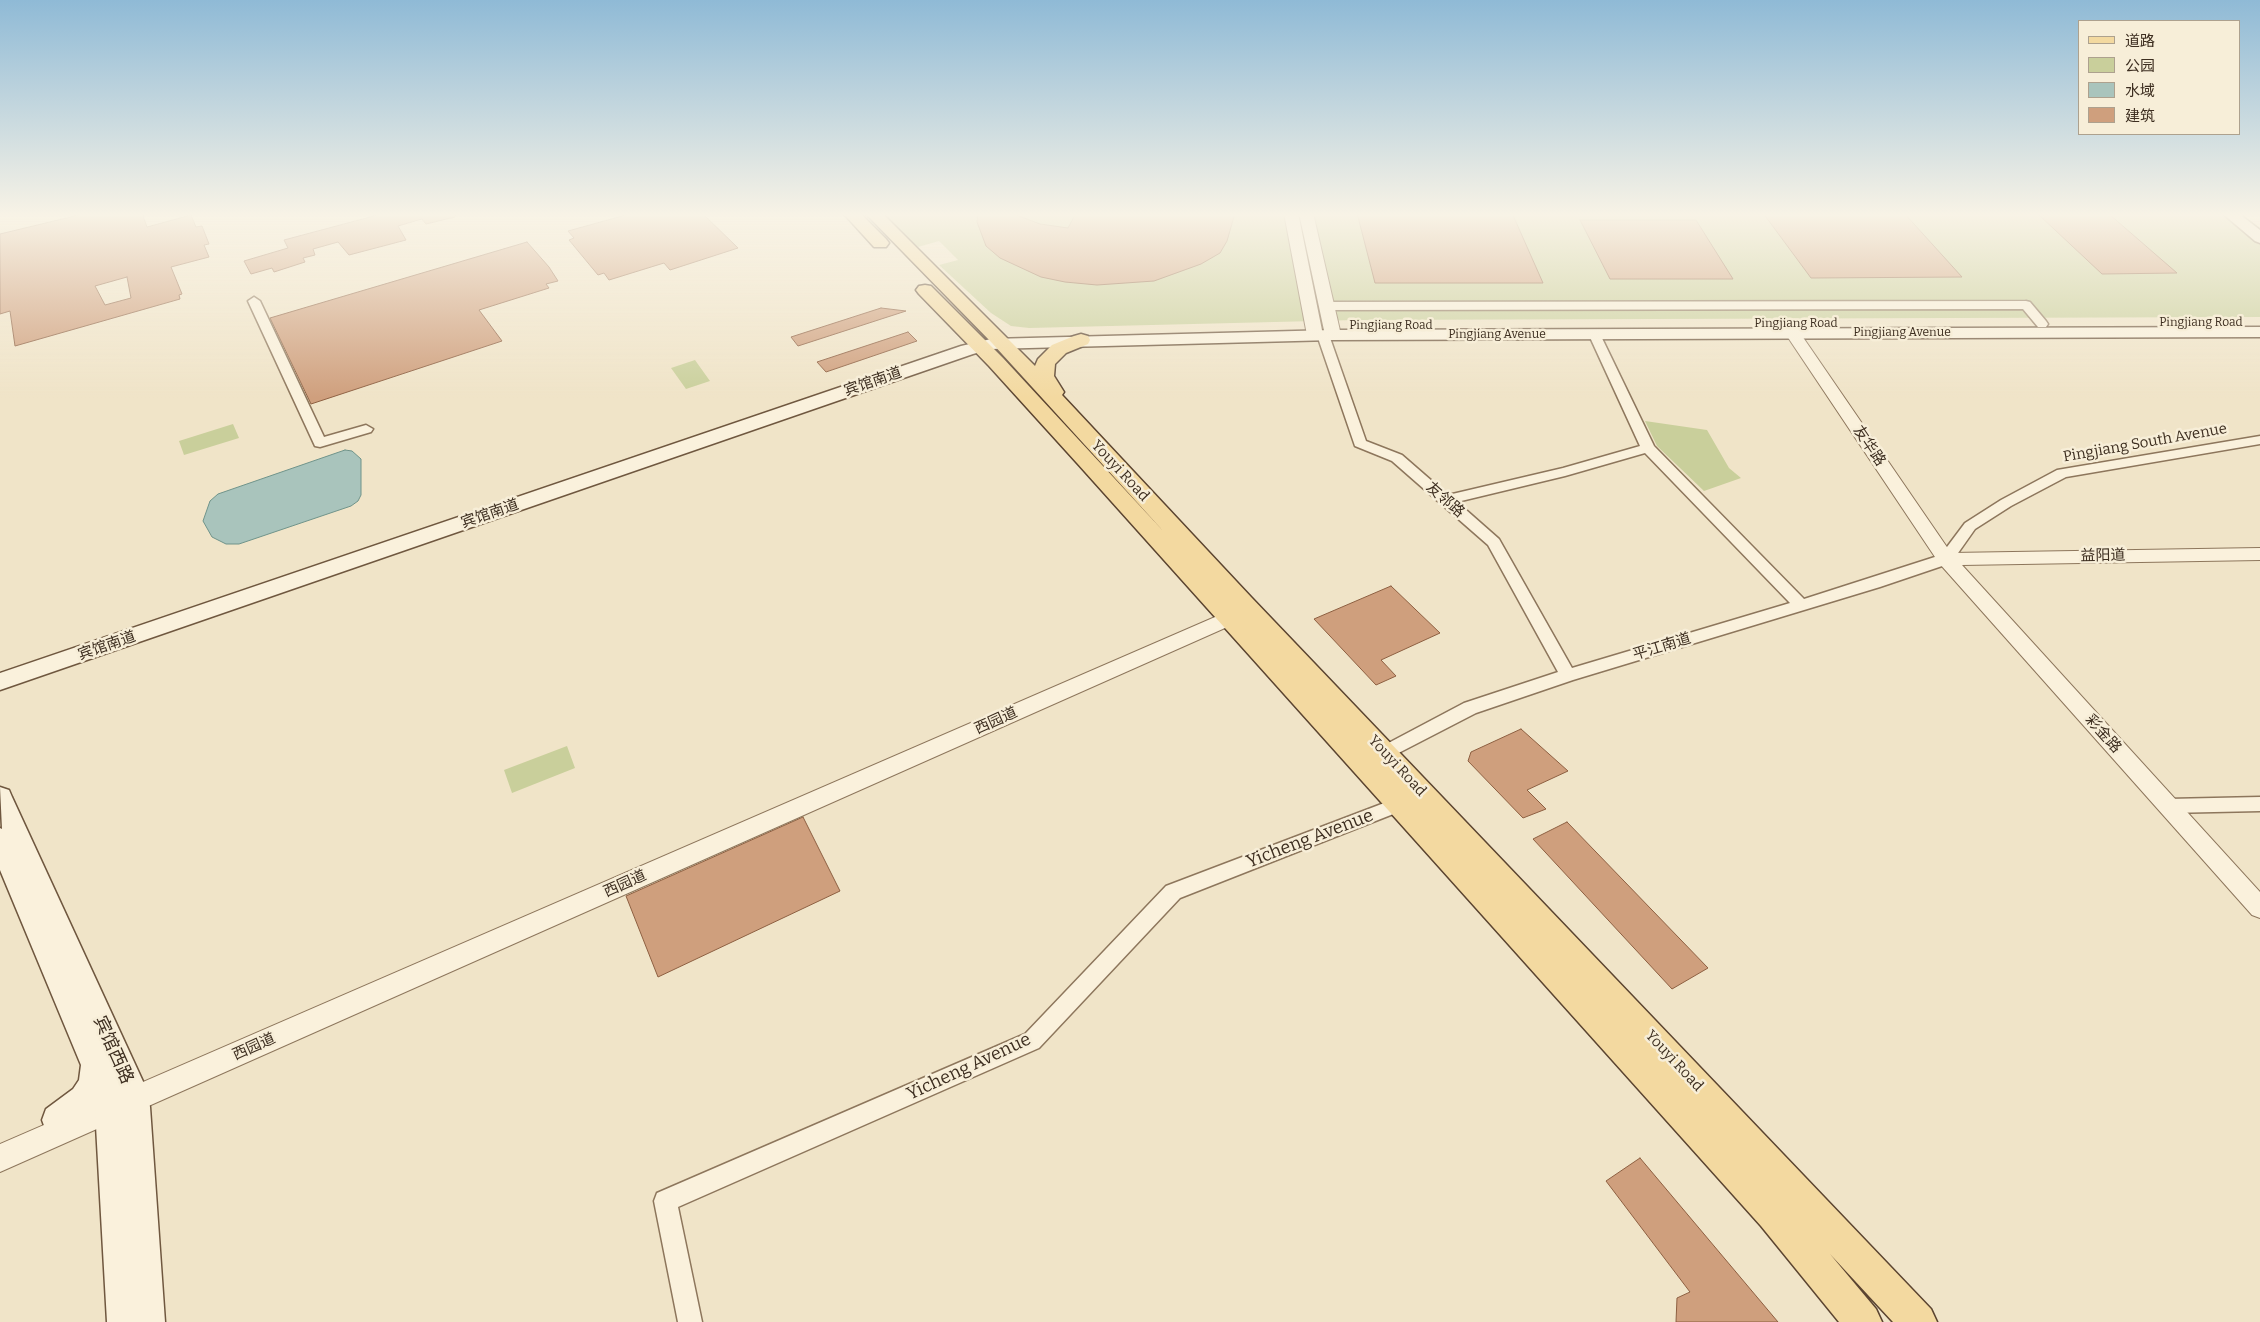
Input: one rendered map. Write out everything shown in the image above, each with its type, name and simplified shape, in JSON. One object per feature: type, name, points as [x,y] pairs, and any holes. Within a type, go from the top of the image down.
[{"type":"main road","name":"Youyi Road","points":[[917,275],[1062,408],[1400,804],[1773,1214],[1863,1322]]},
{"type":"main road","name":"Youyi Road","points":[[928,275],[1237,611],[1385,753],[1918,1322]]},
{"type":"main road","name":"Pingjiang Road","points":[[1323,332],[2042,324],[2259,331]]},
{"type":"main road","name":"Pingjiang Avenue","points":[[1323,332],[1595,335],[2259,331]]},
{"type":"main road","points":[[987,341],[1323,332]]},
{"type":"main road","points":[[987,341],[1082,340],[1323,332]]},
{"type":"main road","points":[[1062,408],[1059,399],[1046,382],[1044,367],[1048,359],[1059,348],[1082,340]]},
{"type":"main road","name":"宾馆南道","points":[[0,668],[987,341]]},
{"type":"main road","name":"宾馆南道","points":[[0,682],[987,341]]},
{"type":"main road","name":"宾馆西路","points":[[0,797],[112,1089],[148,1322]]},
{"type":"main road","name":"宾馆西路","points":[[0,839],[112,1089],[124,1322]]},
{"type":"main road","points":[[56,1127],[84,1099],[93,1082],[112,1089]]},
{"type":"street","points":[[1308,275],[1323,332]]},
{"type":"street","points":[[1320,275],[1327,306],[1323,332]]},
{"type":"street","points":[[254,301],[320,443],[366,429]]},
{"type":"street","points":[[1327,306],[2026,305],[2042,324]]},
{"type":"street","name":"友邻路","points":[[1323,332],[1360,443],[1397,458],[1494,542],[1568,676]]},
{"type":"street","name":"友华路","points":[[1793,333],[1946,559]]},
{"type":"street","points":[[1595,335],[1648,448],[1801,605]]},
{"type":"street","name":"Pingjiang South Avenue","points":[[1946,559],[1970,526],[2006,503],[2062,473],[2260,440]]},
{"type":"street","points":[[1445,500],[1565,472],[1648,448]]},
{"type":"street","name":"益阳道","points":[[1946,559],[2260,554]]},
{"type":"street","name":"平江南道","points":[[1385,753],[1470,708],[1946,559]]},
{"type":"street","name":"彩金路","points":[[1946,559],[2260,908]]},
{"type":"street","name":"西园道","points":[[0,1158],[56,1127],[112,1089],[1237,611]]},
{"type":"street","name":"Yicheng Avenue","points":[[690,1322],[665,1201],[1032,1041],[1173,892],[1400,804]]},
{"type":"street","points":[[2168,806],[2260,804]]},
{"type":"street","name":"西园道","points":[[0,1145],[56,1127]]},
{"type":"green space","points":[[950,275],[2260,275],[2260,317],[1357,320],[1029,328],[1011,326],[991,313]]},
{"type":"green space","points":[[695,360],[710,381],[686,389],[671,368]]},
{"type":"green space","points":[[1645,421],[1707,430],[1729,468],[1741,478],[1704,491],[1657,446]]},
{"type":"green space","points":[[233,424],[239,438],[184,455],[179,441]]},
{"type":"green space","points":[[567,746],[575,768],[512,793],[504,770]]},
{"type":"water","points":[[345,450],[352,451],[361,459],[361,495],[358,501],[351,506],[239,544],[226,544],[212,537],[203,521],[210,501],[218,494]]},
{"type":"building","points":[[0,275],[174,275],[182,294],[179,295],[180,299],[15,346],[10,311],[0,314]],"holes":[[[127,277],[131,298],[105,305],[95,286]]]},
{"type":"building","points":[[416,275],[554,275],[558,281],[546,284],[549,288],[479,310],[502,341],[311,404],[270,318]]},
{"type":"building","points":[[605,275],[626,275],[609,280]]},
{"type":"building","points":[[1036,275],[1171,275],[1154,281],[1097,285],[1065,282]]},
{"type":"building","points":[[1373,275],[1539,275],[1543,283],[1375,283]]},
{"type":"building","points":[[1608,275],[1730,275],[1733,279],[1610,279]]},
{"type":"building","points":[[1809,275],[1960,275],[1962,277],[1811,278]]},
{"type":"building","points":[[881,308],[906,311],[798,346],[791,337]]},
{"type":"building","points":[[908,332],[917,341],[826,372],[817,362]]},
{"type":"building","points":[[1391,586],[1440,633],[1381,660],[1396,676],[1376,685],[1314,619]]},
{"type":"building","points":[[1521,729],[1568,771],[1527,790],[1546,809],[1523,818],[1468,761],[1471,752]]},
{"type":"building","points":[[803,817],[840,891],[658,977],[626,896]]},
{"type":"building","points":[[1567,822],[1708,968],[1672,989],[1533,839]]},
{"type":"building","points":[[1640,1158],[1778,1322],[1676,1322],[1677,1298],[1690,1292],[1606,1181]]}]
